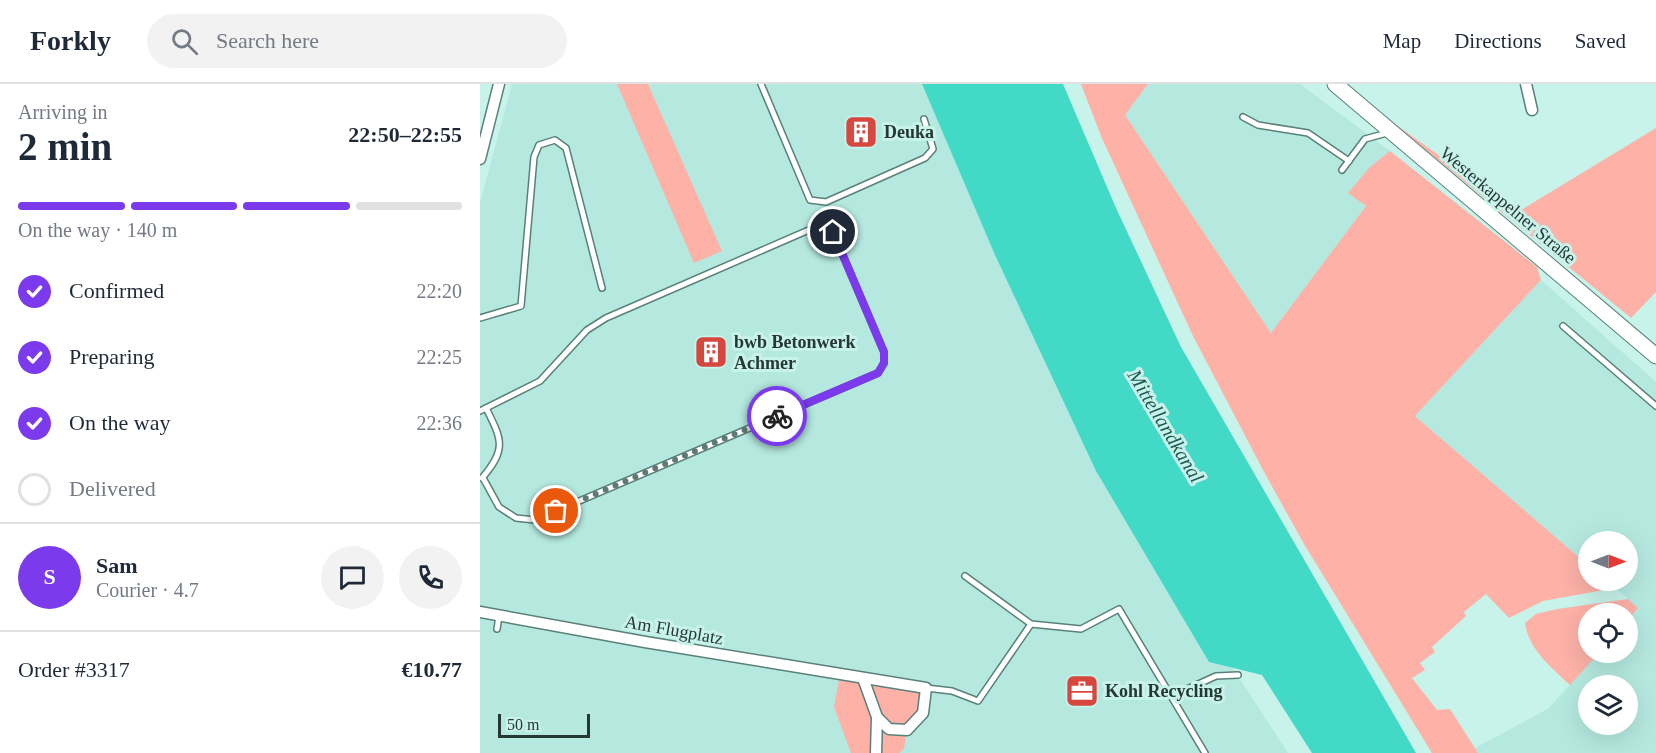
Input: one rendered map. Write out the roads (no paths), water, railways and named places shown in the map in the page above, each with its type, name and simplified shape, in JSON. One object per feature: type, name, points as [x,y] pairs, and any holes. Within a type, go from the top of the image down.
[{"type":"main road","name":"Westerkappelner Straße","points":[[1335,84],[1656,356]]},
{"type":"street","points":[[480,159],[499,84]]},
{"type":"street","points":[[1526,84],[1532,110]]},
{"type":"street","name":"Am Flugplatz","points":[[480,612],[926,688]]},
{"type":"street","points":[[862,678],[877,717],[876,753]]},
{"type":"street","points":[[877,717],[890,729],[907,730],[923,713],[926,688]]},
{"type":"lane","points":[[761,84],[810,200],[826,202],[925,158],[933,149],[924,119]]},
{"type":"lane","points":[[1243,117],[1258,125],[1308,134],[1349,161]]},
{"type":"lane","points":[[1342,170],[1365,140],[1391,132]]},
{"type":"lane","points":[[480,318],[521,306],[534,158],[539,145],[555,141],[566,148],[602,288]]},
{"type":"lane","points":[[818,226],[833,232],[884,352],[884,363],[878,373],[535,520],[516,518],[499,507],[482,478],[499,454],[498,432],[483,409],[540,381],[587,330],[606,318],[818,226]]},
{"type":"lane","points":[[1563,326],[1656,406]]},
{"type":"lane","points":[[965,576],[1031,624],[1081,629],[1119,609],[1205,753]]},
{"type":"lane","points":[[497,629],[499,616]]},
{"type":"lane","points":[[926,688],[952,691],[978,701],[1031,624]]},
{"type":"lane","points":[[1172,696],[1216,676],[1238,675]]},
{"type":"water","name":"Mittellandkanal","points":[[922,84],[1063,84],[1116,208],[1181,347],[1416,753],[1312,753],[1262,675],[1209,662],[1096,471],[995,255]]},
{"type":"place","name":"Deuka","points":[[861,132]]},
{"type":"place","name":"bwb Betonwerk Achmer","points":[[711,352]]},
{"type":"place","name":"Kohl Recycling","points":[[1082,691]]}]
